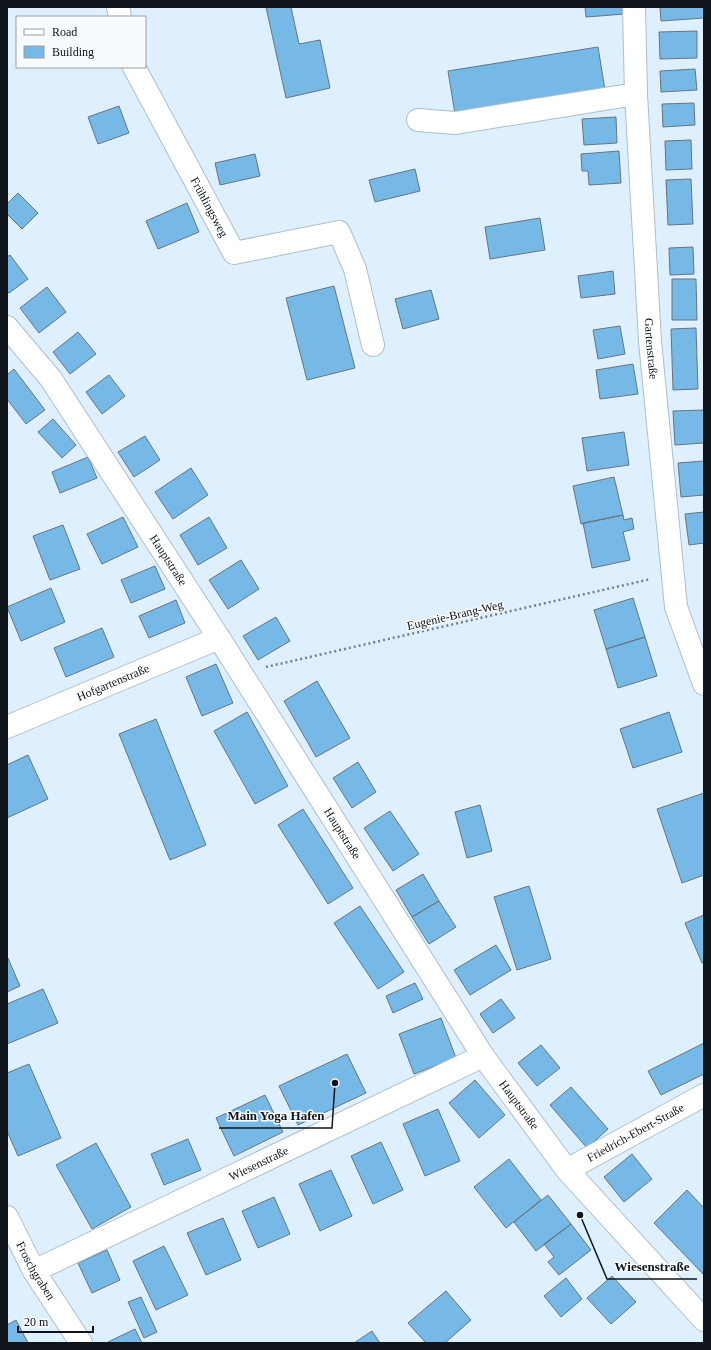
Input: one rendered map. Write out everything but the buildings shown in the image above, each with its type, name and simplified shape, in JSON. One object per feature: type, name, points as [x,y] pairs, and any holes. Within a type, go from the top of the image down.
[{"type":"street","name":"Gartenstraße","points":[[634,7],[636,94],[650,341],[676,607],[704,684]]},
{"type":"street","name":"Frühlingsweg","points":[[135,68],[234,252],[339,232],[356,269],[373,345]]},
{"type":"street","points":[[418,120],[455,123],[636,94]]},
{"type":"street","name":"Hauptstraße","points":[[7,328],[51,379],[219,638],[483,1056],[567,1170],[704,1320]]},
{"type":"street","name":"Hofgartenstraße","points":[[7,727],[219,638]]},
{"type":"street","name":"Wiesenstraße","points":[[34,1270],[483,1056]]},
{"type":"street","name":"Friedrich-Ebert-Straße","points":[[567,1170],[704,1095]]},
{"type":"street","name":"Froschgraben","points":[[7,1217],[34,1270],[81,1343]]},
{"type":"path","name":"Eugenie-Brang-Weg","points":[[241,673],[673,574]]},
{"type":"place","name":"Main Yoga Hafen","points":[[335,1083]]},
{"type":"place","name":"Wiesenstraße","points":[[580,1215]]}]
